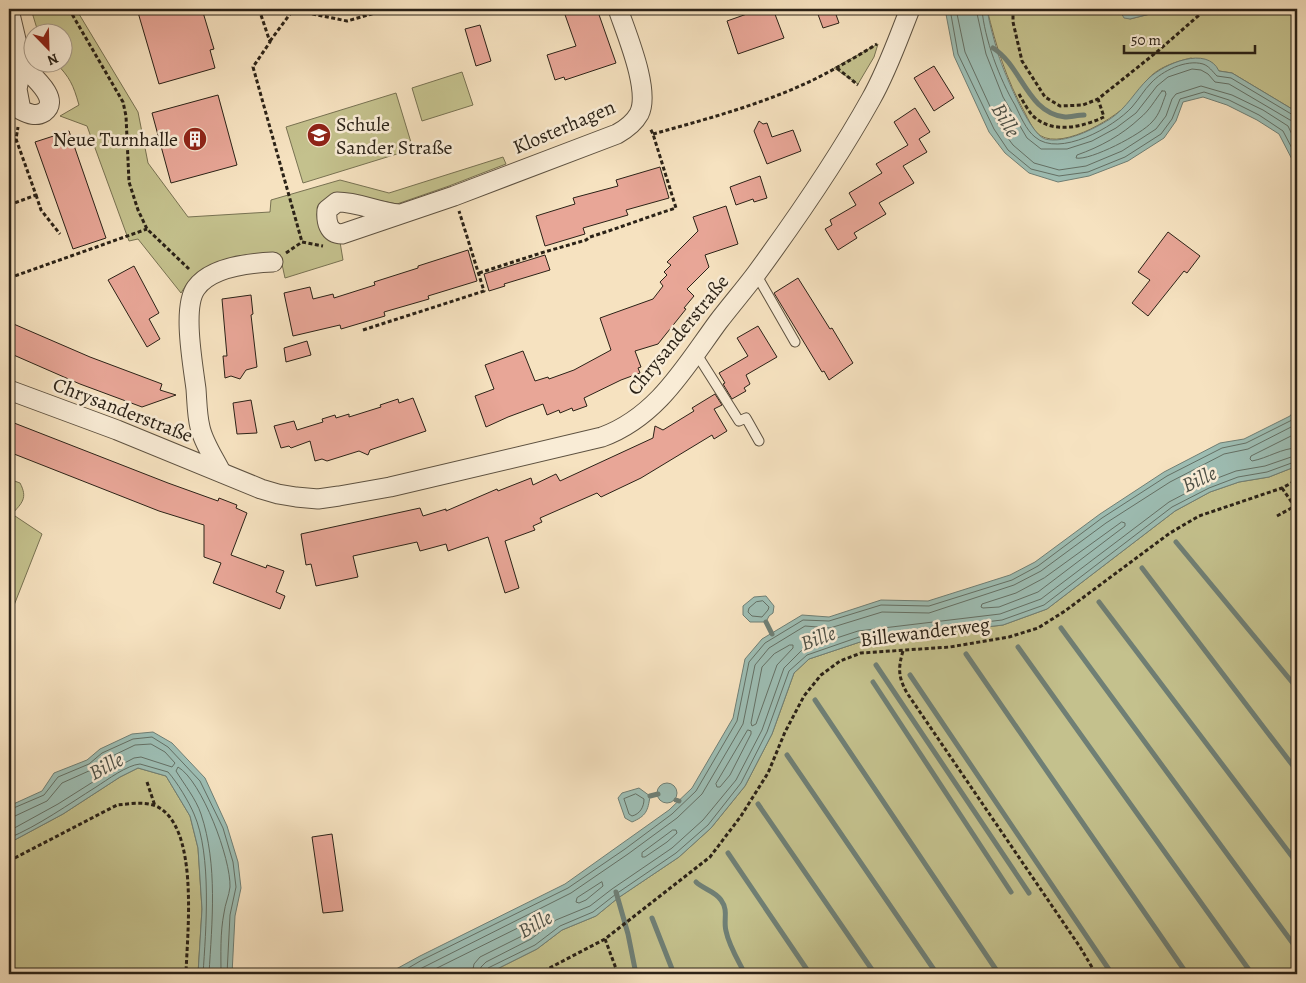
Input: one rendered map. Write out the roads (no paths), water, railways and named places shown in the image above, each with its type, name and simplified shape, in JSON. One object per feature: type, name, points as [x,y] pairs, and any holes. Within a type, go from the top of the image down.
[{"type":"street","name":"Klosterhagen","points":[[399,214],[384,213],[355,203],[337,202],[327,210],[326,222],[334,232],[342,234],[454,196],[616,134],[630,126],[640,113],[643,99],[641,78],[618,9]]},
{"type":"street","name":"Chrysanderstraße","points":[[9,390],[278,494],[318,499],[390,487],[602,437],[627,426],[645,413],[665,393],[756,274],[840,152],[872,97],[910,9]]},
{"type":"street","points":[[9,10],[22,65],[17,89],[21,110],[37,115],[44,112],[50,101],[46,90],[22,65]]},
{"type":"street","name":"Chrysanderstraße","points":[[221,472],[200,428],[189,325],[190,299],[195,289],[203,280],[228,269],[251,263],[273,262]]},
{"type":"lane","points":[[756,274],[795,342]]},
{"type":"lane","points":[[696,352],[738,421],[746,418],[759,441]]},
{"type":"water","name":"Bille","points":[[945,9],[987,9],[997,50],[1010,84],[1031,125],[1045,139],[1070,138],[1096,127],[1116,114],[1149,78],[1165,67],[1185,60],[1205,59],[1213,63],[1219,71],[1232,73],[1297,112],[1297,169],[1279,134],[1257,120],[1227,105],[1203,97],[1183,102],[1176,121],[1164,138],[1128,161],[1089,176],[1058,182],[1029,173],[1005,153],[989,132],[954,56]]},
{"type":"water","points":[[1119,9],[1165,9],[1130,19],[1124,18]]},
{"type":"water","name":"Bille","points":[[1297,407],[1297,466],[1269,477],[1239,482],[1210,492],[1175,511],[1047,609],[1003,625],[860,642],[809,659],[794,673],[772,734],[745,786],[711,828],[679,857],[618,898],[596,916],[562,930],[537,949],[487,974],[387,974],[565,884],[669,810],[692,788],[733,718],[745,659],[762,639],[802,615],[829,617],[881,600],[928,601],[1010,575],[1035,562],[1100,514],[1164,472],[1220,443],[1244,439],[1290,416]]},
{"type":"water","points":[[766,596],[774,606],[773,613],[766,622],[750,622],[743,615],[743,606],[754,597]]},
{"type":"water","name":"Bille","points":[[153,732],[172,743],[205,778],[227,826],[238,862],[241,888],[235,916],[232,974],[198,974],[202,909],[198,848],[190,816],[166,776],[138,768],[120,777],[63,814],[9,843],[9,806],[42,791],[54,773],[87,760],[100,749],[132,734]]},
{"type":"water","points":[[667,783],[674,786],[677,793],[674,800],[667,803],[660,800],[657,793],[660,786]]},
{"type":"water","points":[[639,788],[650,796],[649,801],[643,815],[632,822],[625,818],[618,798],[622,793]]},
{"type":"waterway","points":[[993,48],[1003,56],[1033,98],[1042,107],[1052,114],[1065,117],[1084,115]]},
{"type":"waterway","points":[[1176,542],[1297,688]]},
{"type":"waterway","points":[[1142,568],[1297,771]]},
{"type":"waterway","points":[[1099,602],[1297,863]]},
{"type":"waterway","points":[[766,622],[772,634]]},
{"type":"waterway","points":[[1061,628],[1297,949]]},
{"type":"waterway","points":[[1018,647],[1252,974]]},
{"type":"waterway","points":[[966,654],[1187,974]]},
{"type":"waterway","points":[[876,665],[1029,893]]},
{"type":"waterway","points":[[910,675],[1112,974]]},
{"type":"waterway","points":[[873,682],[1011,892]]},
{"type":"waterway","points":[[815,700],[999,974]]},
{"type":"waterway","points":[[787,755],[937,974]]},
{"type":"waterway","points":[[650,796],[658,794]]},
{"type":"waterway","points":[[758,804],[875,974]]},
{"type":"waterway","points":[[728,853],[810,974]]},
{"type":"waterway","points":[[696,882],[716,894],[721,900],[725,912],[727,937],[745,974]]},
{"type":"waterway","points":[[616,892],[628,934],[636,974]]},
{"type":"waterway","points":[[652,918],[674,974]]},
{"type":"place","name":"Schule Sander Straße","points":[[319,135]]},
{"type":"place","name":"Neue Turnhalle","points":[[195,139]]}]
